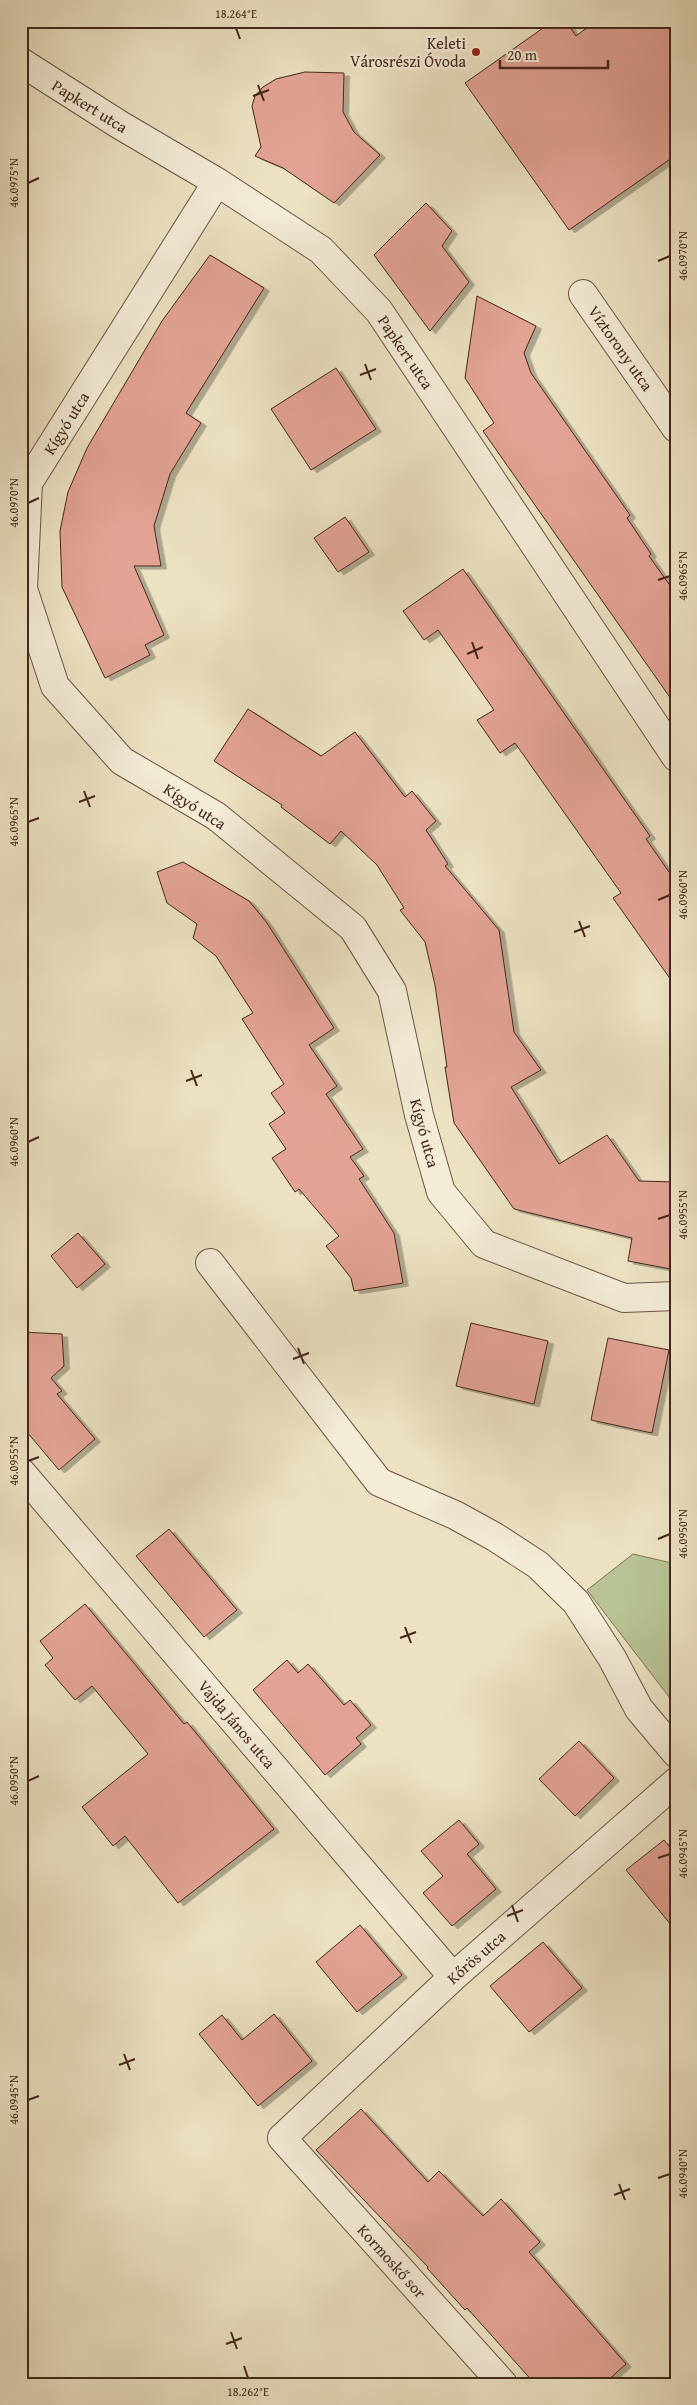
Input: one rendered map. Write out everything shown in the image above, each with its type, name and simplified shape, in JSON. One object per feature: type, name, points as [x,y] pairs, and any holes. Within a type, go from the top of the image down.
[{"type":"street","name":"Papkert utca","points":[[21,62],[120,125],[217,182],[321,250],[379,311],[676,757]]},
{"type":"street","name":"Kígyó utca","points":[[217,182],[28,483],[23,589],[55,686],[122,761],[216,816],[353,928],[392,991],[419,1115],[441,1192],[484,1244],[624,1298],[676,1296]]},
{"type":"street","name":"Víztorony utca","points":[[583,294],[676,428]]},
{"type":"street","points":[[210,1264],[379,1482],[455,1515],[495,1538],[538,1565],[576,1602],[612,1658],[639,1709],[676,1753]]},
{"type":"street","name":"Vajda János utca","points":[[21,1472],[453,1977]]},
{"type":"street","name":"Kőrös utca","points":[[282,2138],[453,1977],[672,1792]]},
{"type":"street","name":"Kormoskő sor","points":[[282,2138],[503,2384]]},
{"type":"green space","points":[[633,1554],[676,1564],[676,1706],[587,1590]]},
{"type":"building","points":[[553,21],[566,21],[576,36],[596,21],[676,21],[676,155],[569,230],[465,83]]},
{"type":"building","points":[[305,72],[344,73],[343,112],[354,132],[380,155],[334,203],[283,168],[255,156],[261,147],[252,106],[255,96],[263,87],[276,79]]},
{"type":"building","points":[[426,203],[452,231],[442,246],[469,282],[430,331],[374,255]]},
{"type":"building","points":[[210,255],[264,288],[186,413],[201,423],[170,474],[154,526],[161,566],[134,566],[164,635],[145,645],[150,655],[105,678],[62,587],[60,531],[68,492],[87,448],[162,321]]},
{"type":"building","points":[[477,296],[536,326],[524,353],[531,373],[630,515],[627,518],[651,554],[649,556],[676,594],[676,706],[483,431],[494,423],[465,378]]},
{"type":"building","points":[[336,368],[376,429],[311,470],[271,409]]},
{"type":"building","points":[[345,517],[369,552],[338,572],[314,538]]},
{"type":"building","points":[[463,569],[650,836],[646,839],[676,882],[676,987],[613,898],[621,893],[515,743],[500,753],[477,720],[494,710],[438,630],[424,640],[403,611]]},
{"type":"building","points":[[248,709],[321,756],[355,732],[405,797],[412,791],[436,821],[426,830],[448,864],[445,866],[499,930],[514,1032],[541,1070],[511,1087],[559,1164],[607,1135],[639,1181],[676,1182],[676,1270],[628,1261],[632,1238],[514,1209],[454,1123],[435,985],[425,942],[400,910],[404,908],[377,865],[341,831],[330,844],[281,807],[282,805],[214,761]]},
{"type":"building","points":[[183,862],[249,901],[267,923],[334,1028],[309,1045],[337,1086],[326,1094],[363,1149],[350,1157],[364,1176],[359,1179],[394,1233],[403,1283],[354,1291],[351,1278],[326,1246],[339,1236],[299,1189],[295,1192],[272,1158],[286,1149],[269,1124],[285,1113],[271,1093],[284,1084],[242,1019],[253,1013],[216,956],[193,938],[197,924],[167,903],[157,872]]},
{"type":"building","points":[[78,1233],[105,1264],[77,1288],[51,1256]]},
{"type":"building","points":[[471,1323],[548,1341],[534,1404],[456,1386]]},
{"type":"building","points":[[21,1332],[62,1334],[64,1366],[51,1378],[62,1391],[57,1394],[95,1439],[59,1470],[21,1425]]},
{"type":"building","points":[[608,1338],[669,1350],[652,1433],[591,1420]]},
{"type":"building","points":[[169,1529],[237,1610],[204,1637],[136,1556]]},
{"type":"building","points":[[85,1604],[184,1724],[187,1722],[274,1829],[178,1903],[125,1836],[113,1846],[82,1807],[148,1754],[92,1686],[75,1700],[45,1665],[53,1658],[40,1641]]},
{"type":"building","points":[[287,1660],[298,1673],[308,1664],[344,1705],[350,1700],[371,1725],[356,1738],[361,1744],[325,1775],[253,1690]]},
{"type":"building","points":[[579,1741],[614,1778],[575,1816],[539,1779]]},
{"type":"building","points":[[459,1820],[479,1844],[467,1854],[496,1889],[452,1926],[423,1893],[443,1876],[421,1851]]},
{"type":"building","points":[[664,1840],[676,1855],[676,1931],[626,1870]]},
{"type":"building","points":[[360,1925],[402,1975],[357,2012],[316,1962]]},
{"type":"building","points":[[543,1942],[582,1988],[529,2032],[490,1986]]},
{"type":"building","points":[[274,2014],[312,2061],[258,2106],[199,2034],[222,2015],[242,2040]]},
{"type":"building","points":[[361,2109],[428,2182],[439,2171],[483,2216],[501,2199],[540,2242],[529,2252],[626,2364],[604,2384],[535,2384],[467,2308],[465,2310],[428,2267],[316,2150]]},
{"type":"place","name":"Keleti Városrészi Óvoda","points":[[476,52]]}]
